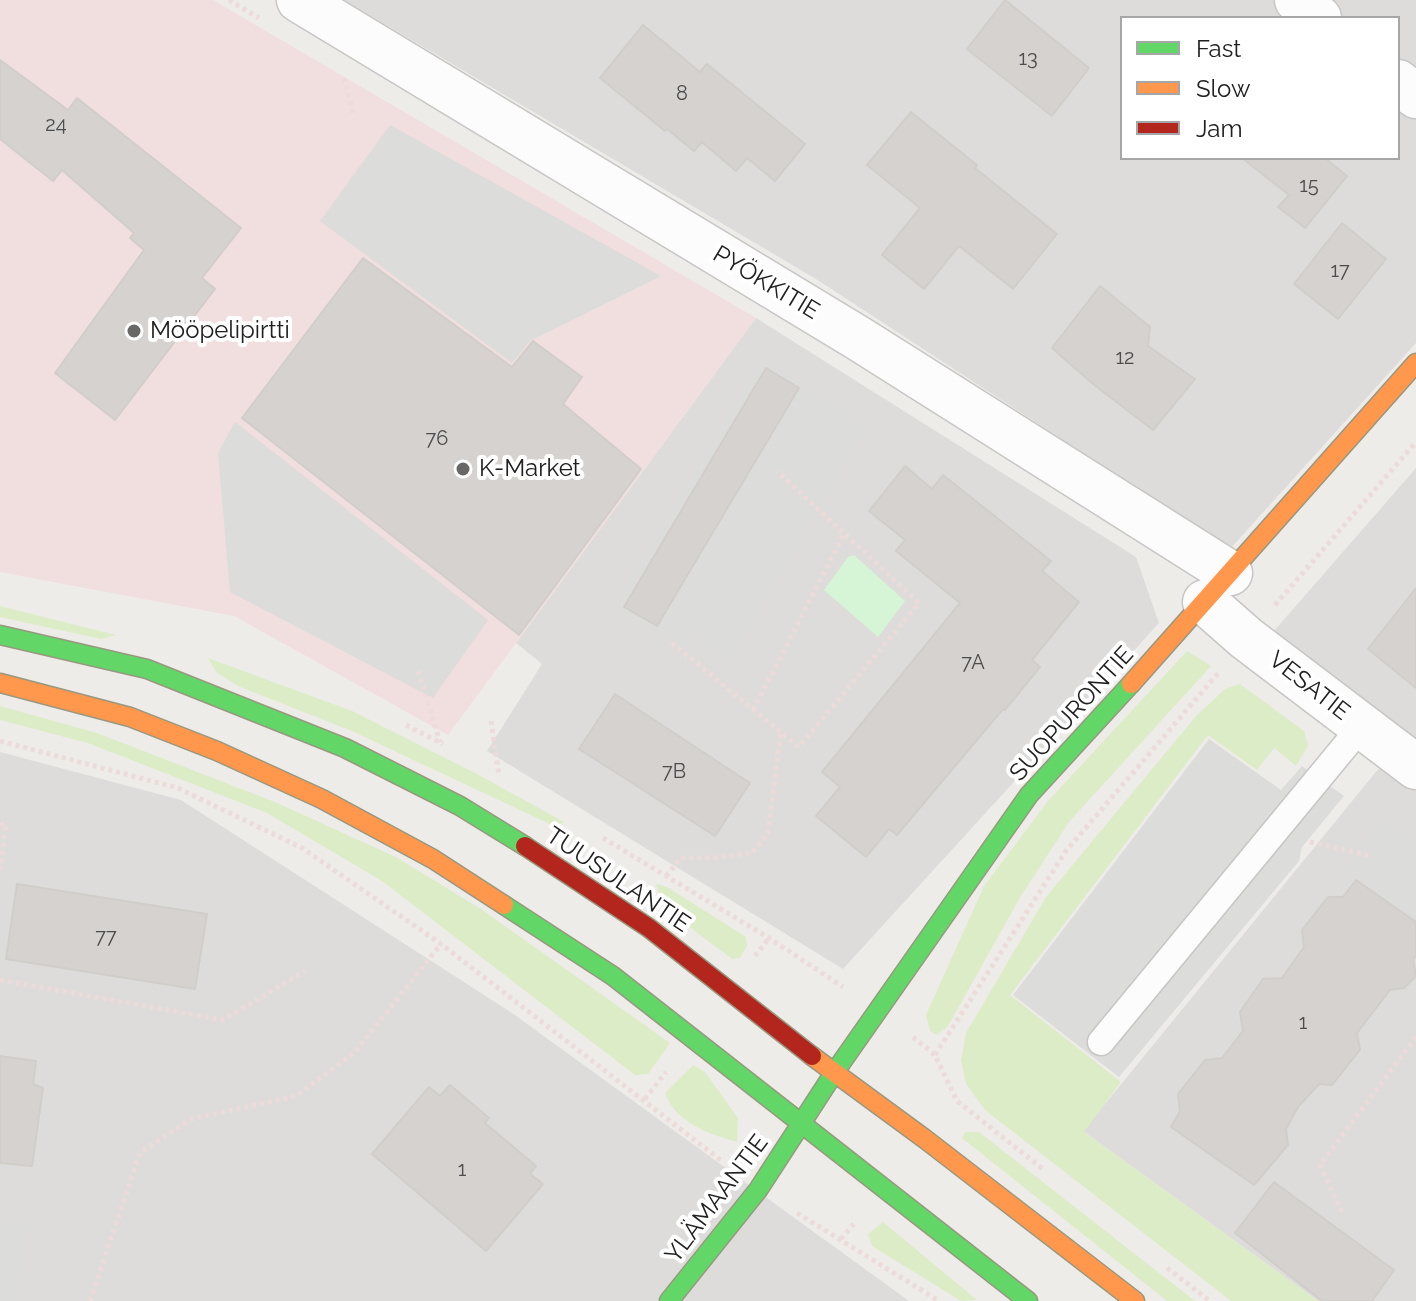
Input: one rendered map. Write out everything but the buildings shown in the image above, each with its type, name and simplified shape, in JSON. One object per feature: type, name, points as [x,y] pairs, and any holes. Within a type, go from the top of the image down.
[{"type":"main road","name":"SUOPURONTIE","points":[[801,1125],[834,1073],[1029,795],[1416,363]]},
{"type":"main road","name":"TUUSULANTIE","points":[[0,635],[147,669],[345,748],[460,806],[571,874],[649,928],[1135,1301]]},
{"type":"main road","points":[[0,683],[130,717],[217,751],[322,799],[433,859],[613,976],[1028,1301]]},
{"type":"main road","name":"YLÄMAANTIE","points":[[669,1301],[758,1190],[801,1125]]},
{"type":"street","name":"PYÖKKITIE","points":[[299,0],[858,338],[1217,587]]},
{"type":"street","points":[[1297,0],[1317,16]]},
{"type":"street","points":[[1400,84],[1416,96]]},
{"type":"street","name":"VESATIE","points":[[1217,587],[1246,638],[1416,767]]},
{"type":"lane","points":[[1101,1042],[1361,727]]},
{"type":"path","points":[[341,66],[353,113]]},
{"type":"path","points":[[935,1055],[1066,851],[1416,442]]},
{"type":"path","points":[[672,643],[799,747],[919,603],[777,471]]},
{"type":"path","points":[[753,710],[844,534]]},
{"type":"path","points":[[418,671],[440,742]]},
{"type":"path","points":[[491,721],[499,776]]},
{"type":"path","points":[[666,876],[681,858],[752,853],[768,833],[781,732]]},
{"type":"path","points":[[0,741],[178,788],[302,848],[441,944],[645,1099],[758,1190],[939,1301]]},
{"type":"path","points":[[0,824],[6,825],[0,871]]},
{"type":"path","points":[[1273,833],[1371,856]]},
{"type":"path","points":[[90,1301],[140,1153],[191,1119],[296,1096],[355,1052],[441,944]]},
{"type":"path","points":[[0,980],[223,1020],[305,971]]},
{"type":"path","points":[[1342,1212],[1320,1165],[1416,1037]]},
{"type":"shaded area","points":[[0,0],[213,0],[756,318],[448,735],[234,616],[0,572]]},
{"type":"shaded area","points":[[344,0],[1416,0],[1416,343],[1230,549],[816,279]]},
{"type":"shaded area","points":[[390,125],[661,276],[530,341],[512,363],[320,221]]},
{"type":"shaded area","points":[[756,318],[1136,557],[1159,623],[843,969],[487,751],[542,664],[516,643]]},
{"type":"shaded area","points":[[761,360],[866,427],[730,658],[689,632],[679,643],[615,604]]},
{"type":"shaded area","points":[[235,422],[488,620],[433,698],[230,592],[218,453]]},
{"type":"shaded area","points":[[1416,468],[1416,1301],[1318,1301],[1083,1131],[1397,746],[1274,631]]},
{"type":"shaded area","points":[[1209,739],[1281,790],[1302,766],[1344,796],[1302,847],[1299,861],[1119,1077],[1013,995]]},
{"type":"shaded area","points":[[0,752],[181,800],[512,1013],[909,1301],[0,1301]]},
{"type":"shaded area","points":[[1382,817],[1416,843],[1416,923],[1347,871]]},
{"type":"shaded area","points":[[0,1220],[28,1225],[15,1301],[0,1301]]},
{"type":"green space","points":[[854,555],[905,601],[878,637],[824,590],[848,557]]},
{"type":"green space","points":[[0,606],[116,635],[101,639],[0,617]]},
{"type":"green space","points":[[1187,651],[1211,666],[1069,822],[1021,896],[948,1026],[937,1035],[930,1031],[926,1015],[984,886],[1048,801]]},
{"type":"green space","points":[[208,658],[352,711],[564,822],[556,827],[354,732],[238,686],[216,672]]},
{"type":"green space","points":[[1240,684],[1304,731],[1308,746],[1296,766],[1274,748],[1257,770],[1208,735],[1010,995],[1121,1082],[1084,1132],[1318,1301],[1231,1301],[985,1110],[966,1084],[961,1061],[966,1033],[1046,897],[1197,715],[1225,689]]},
{"type":"green space","points":[[0,706],[97,733],[275,802],[396,857],[481,909],[670,1043],[648,1074],[635,1075],[382,881],[267,813],[88,743],[0,720]]},
{"type":"green space","points":[[656,884],[667,887],[746,937],[747,946],[740,958],[732,959],[688,925],[667,904]]},
{"type":"green space","points":[[693,1065],[705,1072],[738,1118],[737,1142],[695,1126],[670,1103],[665,1093]]},
{"type":"green space","points":[[965,1132],[979,1132],[1195,1301],[1167,1301],[962,1138]]},
{"type":"green space","points":[[883,1222],[977,1300],[961,1301],[872,1246],[868,1234]]},
{"type":"traffic: fast","points":[[0,635],[147,669],[345,748],[460,806],[525,846]]},
{"type":"traffic: fast","points":[[669,1301],[758,1190],[834,1073],[1029,795],[1131,684]]},
{"type":"traffic: fast","points":[[504,905],[613,976],[1028,1301]]},
{"type":"traffic: slow","points":[[1131,684],[1416,363]]},
{"type":"traffic: slow","points":[[0,683],[130,717],[217,751],[322,799],[433,859],[504,905]]},
{"type":"traffic: slow","points":[[812,1056],[1135,1301]]},
{"type":"traffic: jam","points":[[525,846],[649,928],[812,1056]]},
{"type":"place","name":"Mööpelipirtti","points":[[134,331]]},
{"type":"place","name":"K-Market","points":[[463,469]]}]
